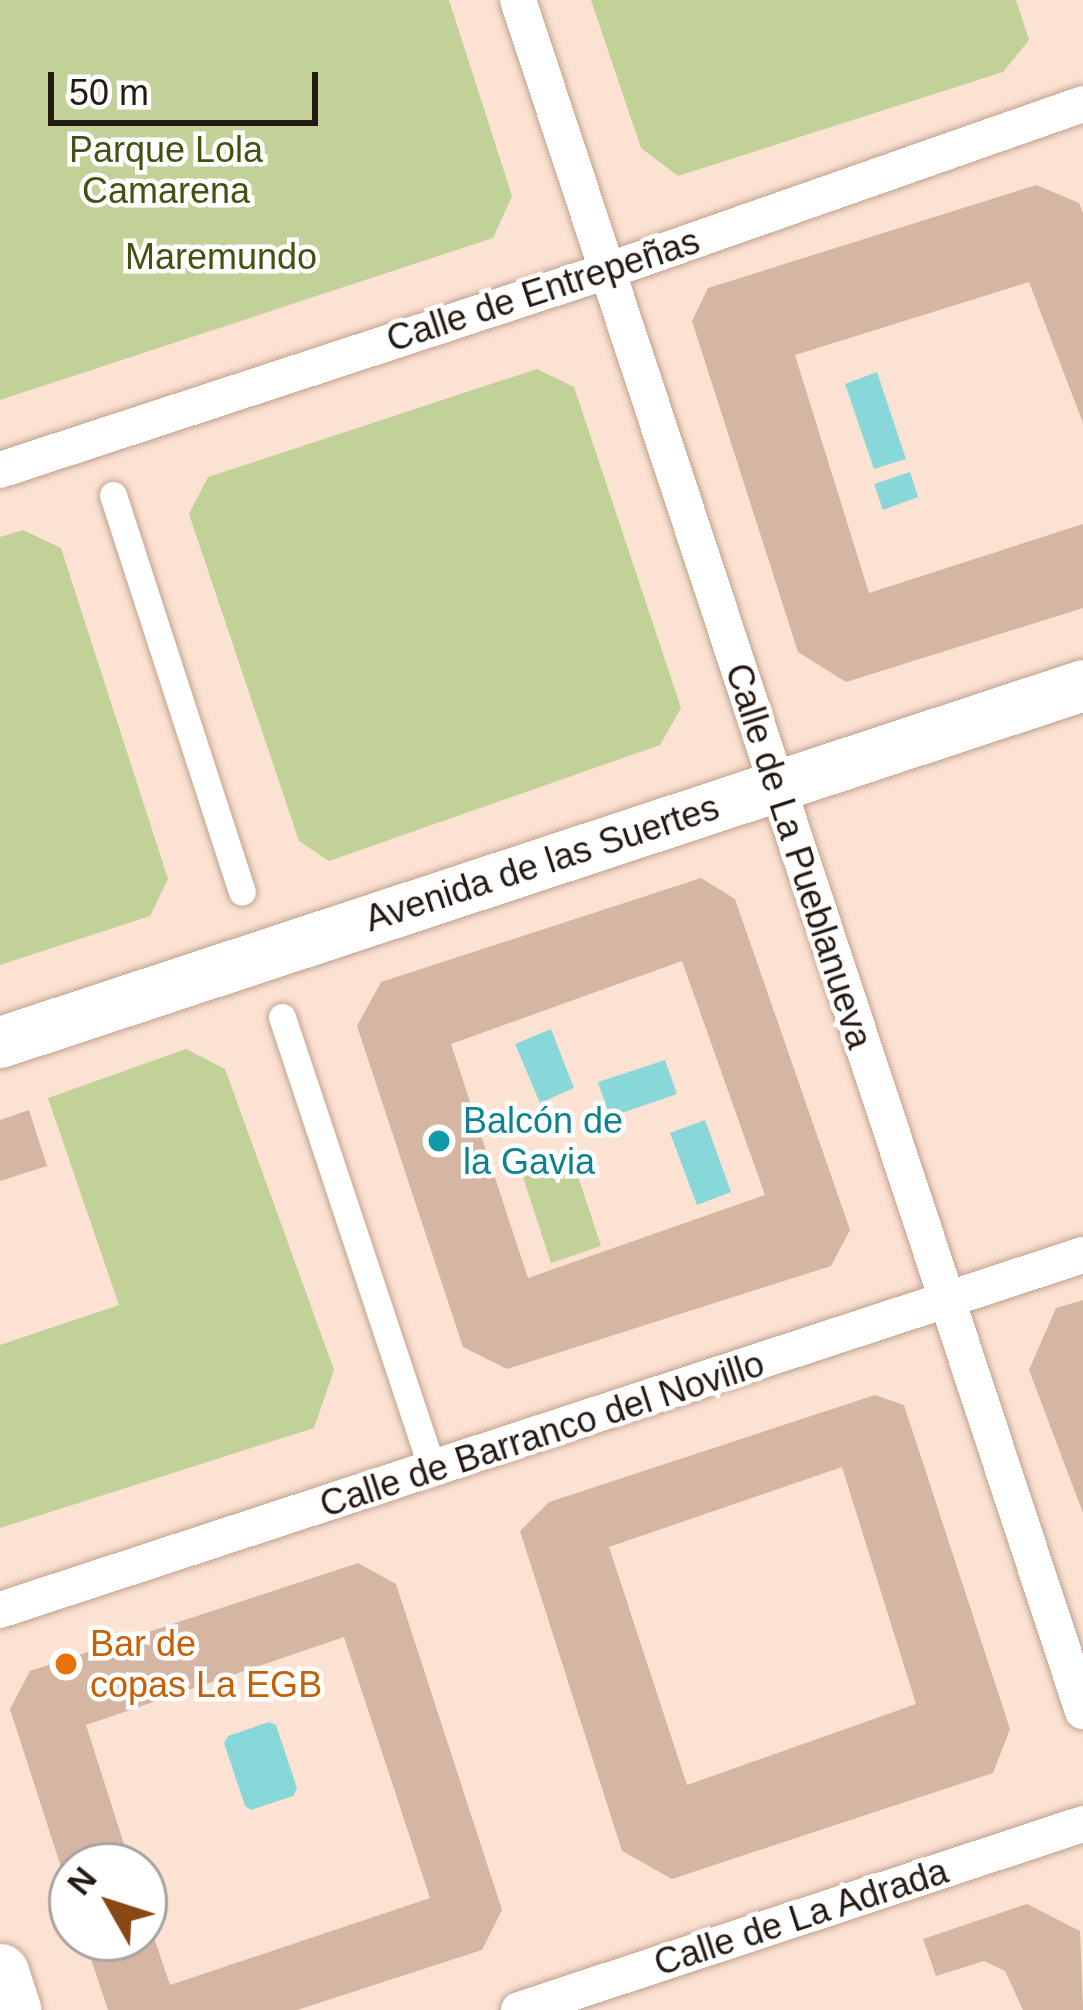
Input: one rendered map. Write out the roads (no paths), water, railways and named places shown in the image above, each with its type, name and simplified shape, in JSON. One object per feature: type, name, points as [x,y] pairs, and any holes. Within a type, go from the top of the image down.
[{"type":"main road","name":"Avenida de las Suertes","points":[[0,1042],[1083,685]]},
{"type":"main road","points":[[0,1972],[12,2010]]},
{"type":"street","name":"Calle de La Pueblanueva","points":[[518,0],[1083,1711]]},
{"type":"street","name":"Calle de Entrepeñas","points":[[0,470],[608,271],[1083,104]]},
{"type":"street","points":[[112,496],[242,892]]},
{"type":"street","points":[[282,1017],[433,1470]]},
{"type":"street","name":"Calle de Barranco del Novillo","points":[[0,1610],[1083,1255]]},
{"type":"street","name":"Calle de La Adrada","points":[[519,2010],[602,1997],[1083,1824]]},
{"type":"water","points":[[877,372],[906,459],[874,469],[845,384]]},
{"type":"water","points":[[910,472],[918,497],[883,510],[874,484]]},
{"type":"water","points":[[551,1029],[574,1088],[540,1103],[515,1044]]},
{"type":"water","points":[[665,1060],[677,1094],[610,1117],[598,1082]]},
{"type":"water","points":[[705,1120],[731,1192],[697,1205],[670,1133]]},
{"type":"water","points":[[269,1722],[276,1725],[297,1788],[293,1796],[251,1810],[245,1806],[224,1743],[228,1736]]},
{"type":"place","name":"Balcón de la Gavia","points":[[439,1141]]},
{"type":"place","name":"Bar de copas La EGB","points":[[66,1664]]},
{"type":"park label","name":"Parque Lola Camarena","points":[[166,170]]},
{"type":"park label","name":"Maremundo","points":[[221,257]]}]
